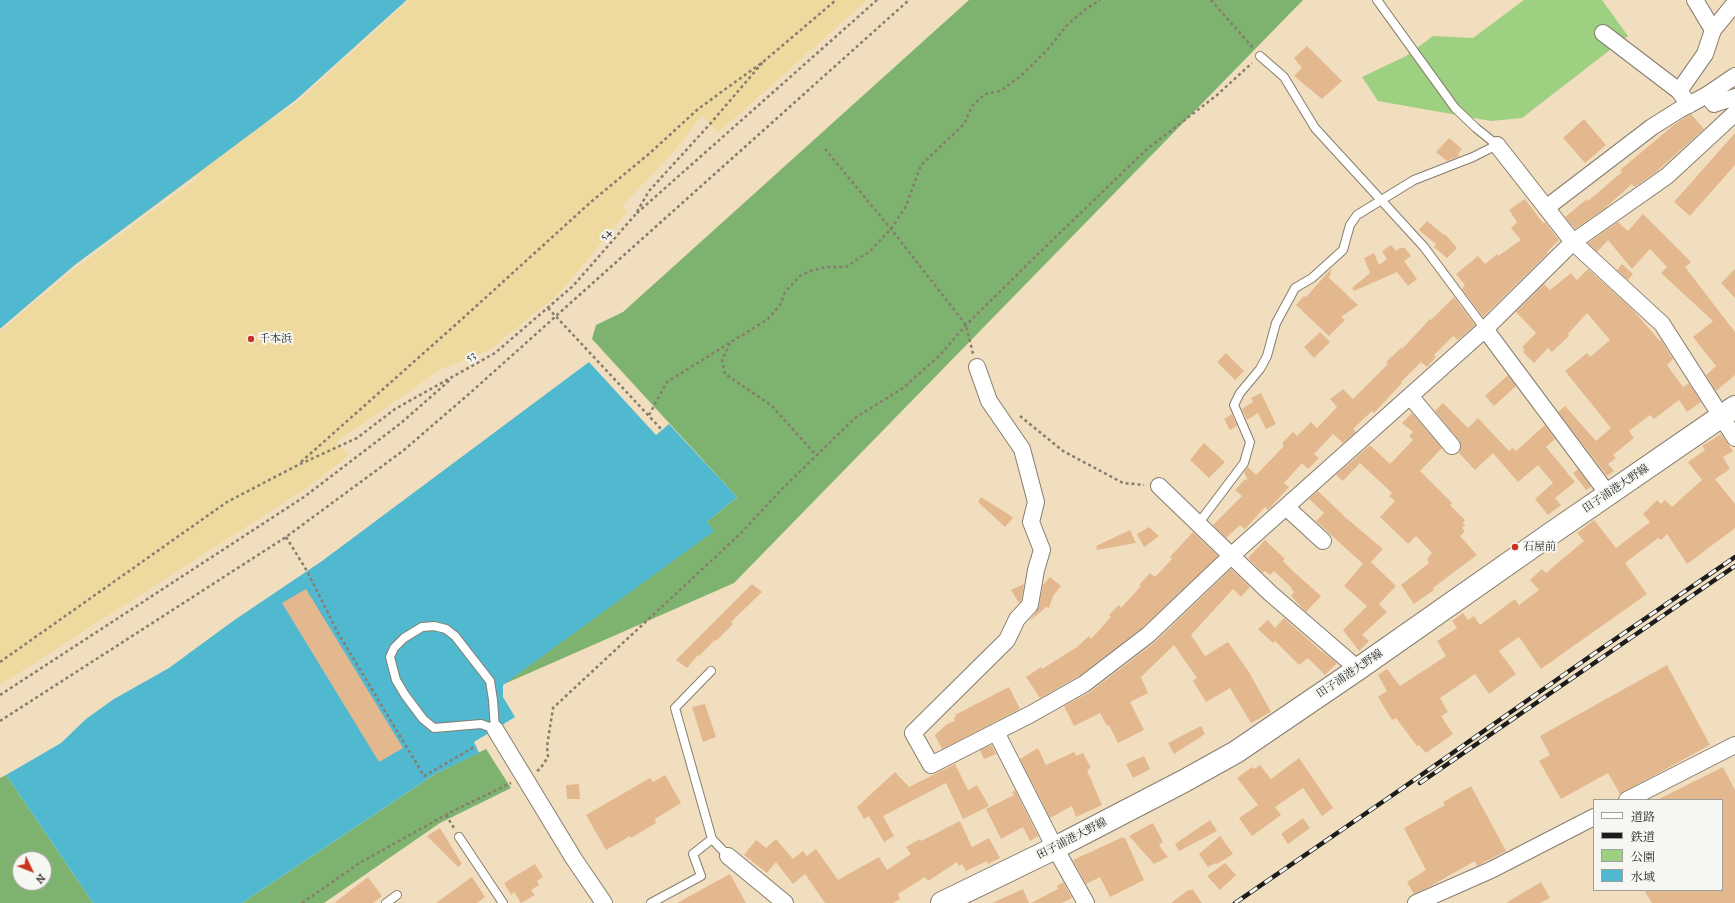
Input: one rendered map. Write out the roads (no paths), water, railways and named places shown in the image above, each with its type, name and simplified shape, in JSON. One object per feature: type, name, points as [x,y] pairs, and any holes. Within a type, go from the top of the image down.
[{"type":"main road","name":"田子浦港大野線","points":[[942,903],[1055,848],[1184,781],[1236,752],[1728,412]]},
{"type":"street","points":[[1695,0],[1713,30]]},
{"type":"street","points":[[1679,91],[1705,54],[1713,30],[1735,4]]},
{"type":"street","points":[[1603,33],[1679,91],[1689,105]]},
{"type":"street","points":[[1546,208],[1652,127],[1707,95],[1735,76]]},
{"type":"street","points":[[1707,95],[1714,104],[1735,97]]},
{"type":"street","points":[[977,367],[989,401],[1022,450],[1036,502],[1031,522],[1042,550],[1036,570],[1030,605],[1017,619],[1007,640],[913,733],[932,765],[1031,714],[1084,684],[1148,635],[1232,555],[1485,329],[1574,242],[1667,176],[1735,113]]},
{"type":"street","points":[[1497,146],[1574,242],[1662,324],[1728,412],[1735,438]]},
{"type":"street","points":[[1485,329],[1608,494]]},
{"type":"street","points":[[1410,396],[1452,446]]},
{"type":"street","points":[[1159,486],[1270,593],[1358,669]]},
{"type":"street","points":[[1286,507],[1323,541]]},
{"type":"street","points":[[495,729],[574,859],[604,903]]},
{"type":"street","points":[[996,732],[1055,848],[1086,903]]},
{"type":"street","points":[[1629,799],[1735,745]]},
{"type":"street","points":[[1416,903],[1490,870],[1593,818]]},
{"type":"street","points":[[728,856],[785,903]]},
{"type":"lane","points":[[1198,524],[1244,463],[1250,442],[1234,405],[1240,393],[1260,369],[1267,356],[1276,323],[1295,288],[1312,278],[1343,250],[1350,225],[1357,215],[1414,180],[1497,146],[1455,108],[1377,0]]},
{"type":"lane","points":[[1260,56],[1284,77],[1315,128],[1424,247],[1485,329]]},
{"type":"lane","points":[[434,626],[446,629],[455,636],[490,681],[495,729],[481,724],[434,728],[423,719],[396,680],[390,657],[394,648],[404,638],[422,627],[434,626]]},
{"type":"lane","points":[[711,671],[675,708],[712,838],[728,856]]},
{"type":"lane","points":[[459,837],[503,903]]},
{"type":"lane","points":[[651,903],[701,876],[693,854],[712,838]]},
{"type":"lane","points":[[386,903],[397,895]]},
{"type":"water","points":[[0,0],[407,0],[296,100],[75,265],[0,329]]},
{"type":"water","points":[[589,362],[656,435],[669,424],[737,497],[707,522],[714,531],[503,685],[503,697],[515,717],[474,742],[479,753],[435,774],[242,903],[93,903],[6,775],[61,743],[86,719],[114,699],[169,668],[233,621],[322,561]]},
{"type":"railway","points":[[1235,903],[1735,557]]},
{"type":"railway","points":[[1420,783],[1735,566]]},
{"type":"place","name":"千本浜","points":[[251,339]]},
{"type":"place","name":"石屋前","points":[[1515,547]]}]
